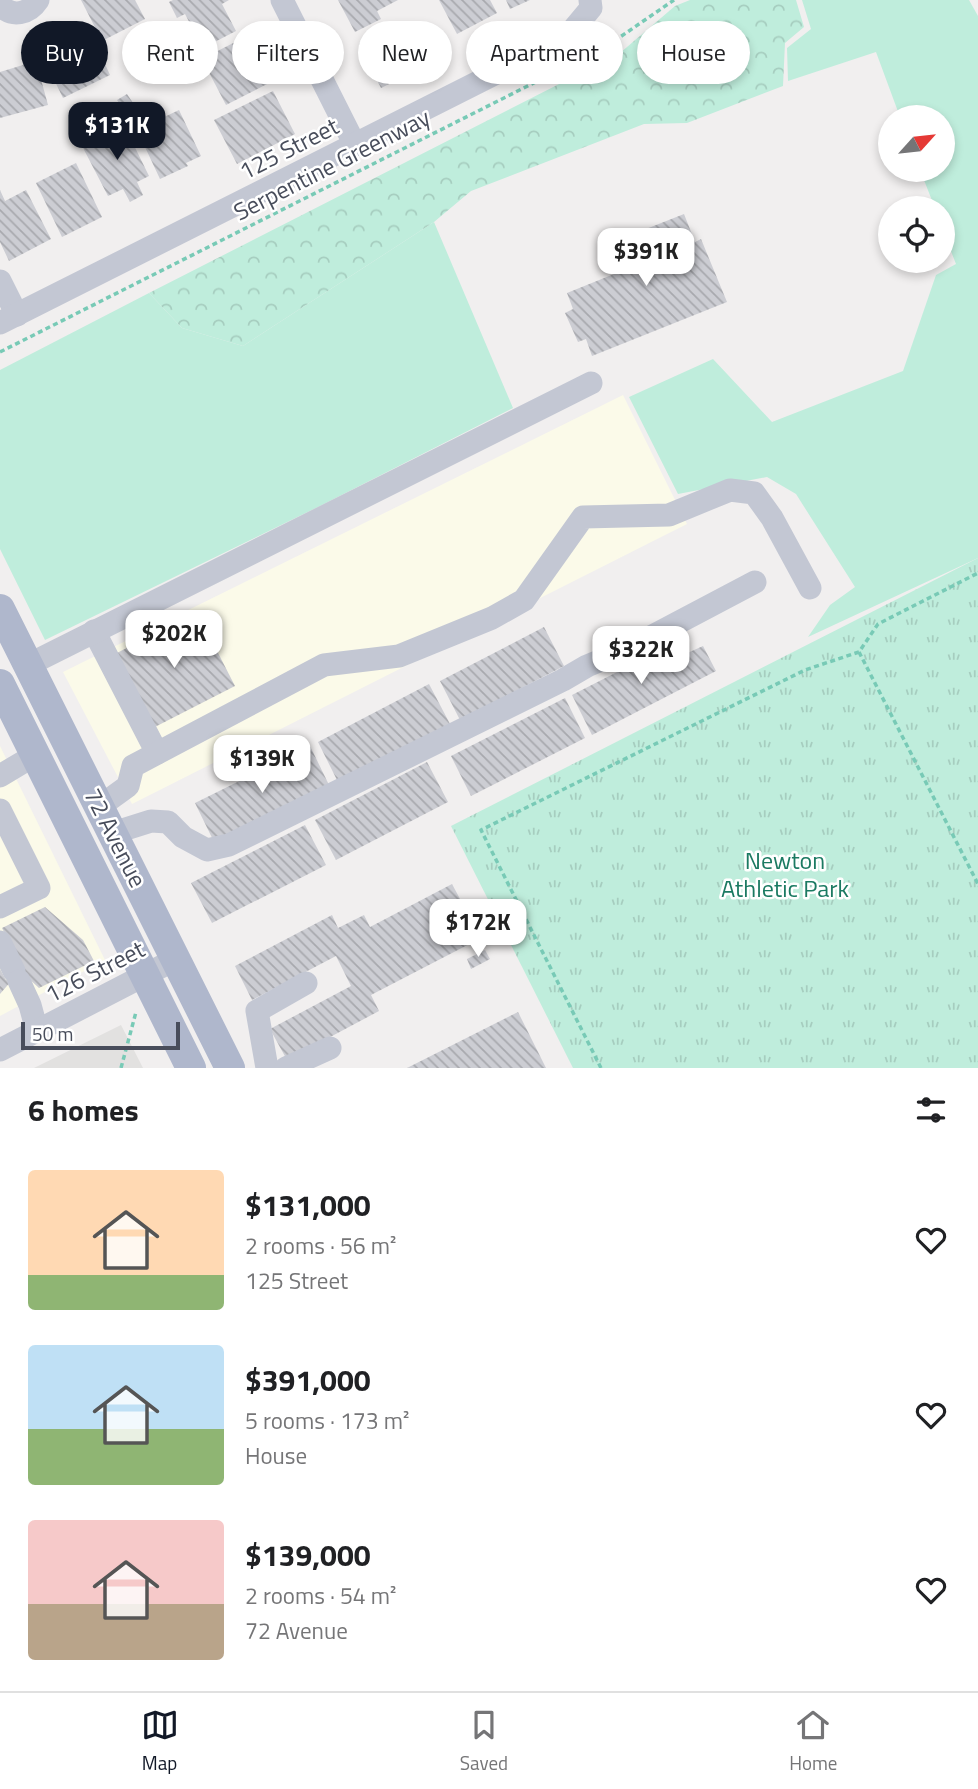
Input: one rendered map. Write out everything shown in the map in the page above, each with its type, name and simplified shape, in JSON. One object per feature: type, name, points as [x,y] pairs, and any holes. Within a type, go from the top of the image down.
[{"type":"main road","name":"72 Avenue","points":[[0,609],[230,1068]]},
{"type":"main road","name":"72 Avenue","points":[[0,684],[191,1068]]},
{"type":"street","points":[[0,5],[6,11],[20,13],[33,7],[38,0]]},
{"type":"street","points":[[282,0],[355,145]]},
{"type":"street","name":"125 Street","points":[[8,319],[566,38],[591,4]]},
{"type":"street","points":[[0,281],[8,319]]},
{"type":"street","points":[[28,665],[591,383]]},
{"type":"street","points":[[106,820],[128,786],[134,766],[324,665],[399,656],[492,618],[524,600],[583,517],[669,515],[730,490],[754,493],[772,518],[810,588]]},
{"type":"street","points":[[106,820],[169,822],[184,837],[206,850],[229,845],[587,666],[629,648],[755,582]]},
{"type":"street","points":[[94,631],[157,754]]},
{"type":"street","points":[[0,776],[36,754]]},
{"type":"street","points":[[0,810],[39,888],[0,907]]},
{"type":"street","points":[[0,942],[30,1005],[37,1031]]},
{"type":"street","name":"126 Street","points":[[0,1050],[176,960]]},
{"type":"street","points":[[268,1068],[257,1011],[306,983]]},
{"type":"street","points":[[286,1068],[330,1048]]},
{"type":"path","name":"Serpentine Greenway","points":[[0,352],[607,46],[674,0]]},
{"type":"path","points":[[601,1068],[481,830],[805,670],[859,652],[878,624],[978,573]]},
{"type":"path","points":[[859,652],[978,884]]},
{"type":"path","points":[[121,1068],[136,1011]]},
{"type":"shaded area","points":[[623,395],[687,524],[132,804],[63,672]]},
{"type":"shaded area","points":[[0,746],[105,960],[0,1016]]},
{"type":"shaded area","points":[[121,1025],[143,1068],[34,1068]]},
{"type":"green space","points":[[690,0],[796,0],[804,27],[785,43],[783,86],[687,123],[644,124],[471,191],[434,222],[243,346],[182,328],[149,293],[559,84],[623,84],[623,50],[637,38],[637,84],[750,84],[750,21],[657,21],[675,6]]},
{"type":"green space","points":[[802,0],[969,0],[978,16],[978,558],[808,637],[830,605],[855,587],[796,494],[767,477],[678,494],[629,397],[713,359],[772,422],[903,371],[936,275],[955,273],[955,196],[930,196],[925,182],[956,182],[956,105],[896,105],[876,52],[788,81],[787,48],[811,29]]},
{"type":"green space","points":[[434,222],[513,408],[45,640],[0,549],[0,370],[149,293],[182,328],[243,346]]},
{"type":"green space","name":"Newton Athletic Park","points":[[978,558],[978,1068],[573,1068],[451,826]]},
{"type":"building","points":[[81,0],[135,0],[145,19],[122,21],[122,31],[108,38],[108,21],[92,21]]},
{"type":"building","points":[[229,0],[222,4],[232,23],[232,33],[218,40],[218,21],[189,21],[185,14],[177,18],[169,2]]},
{"type":"building","points":[[338,0],[398,0],[377,11],[381,19],[358,21],[358,30],[355,32]]},
{"type":"building","points":[[439,0],[490,0],[497,13],[482,21],[466,21],[466,29],[457,34]]},
{"type":"building","points":[[506,0],[530,0],[510,9]]},
{"type":"building","points":[[232,44],[232,84],[267,84],[226,105],[215,84],[218,84],[218,51]]},
{"type":"building","points":[[21,66],[21,84],[42,84],[48,105],[0,118],[0,72]]},
{"type":"building","points":[[56,84],[92,84],[63,98]]},
{"type":"building","points":[[273,91],[295,134],[237,164],[214,120]]},
{"type":"building","points":[[127,94],[133,103],[123,109],[117,100]]},
{"type":"building","points":[[179,110],[201,156],[186,163],[188,166],[160,179],[137,130]]},
{"type":"building","points":[[123,123],[149,176],[137,182],[143,195],[130,202],[123,189],[108,196],[81,144]]},
{"type":"building","points":[[76,163],[102,217],[62,237],[36,183]]},
{"type":"building","points":[[0,190],[5,201],[26,190],[51,239],[9,261],[0,242]]},
{"type":"building","points":[[684,214],[695,242],[701,239],[727,302],[592,356],[586,339],[578,342],[565,313],[573,309],[567,293],[619,272],[608,244]]},
{"type":"building","points":[[197,612],[235,686],[151,729],[113,655]]},
{"type":"building","points":[[544,627],[564,666],[460,720],[440,681]]},
{"type":"building","points":[[676,642],[683,655],[703,646],[716,671],[592,735],[572,695]]},
{"type":"building","points":[[429,684],[450,724],[338,782],[318,742]]},
{"type":"building","points":[[565,698],[585,738],[471,796],[451,756]]},
{"type":"building","points":[[310,746],[330,787],[215,844],[195,803]]},
{"type":"building","points":[[427,762],[448,802],[336,860],[315,820]]},
{"type":"building","points":[[305,825],[326,865],[212,923],[191,883]]},
{"type":"building","points":[[452,884],[481,938],[371,995],[379,1011],[287,1060],[270,1029],[351,986],[336,956],[252,1000],[235,966],[332,915],[338,928],[364,915],[370,927]]},
{"type":"building","points":[[45,907],[83,940],[94,961],[39,988],[27,977],[12,980],[0,994],[0,969],[6,980],[20,964],[2,928]]},
{"type":"building","points":[[485,950],[490,959],[471,969],[467,959]]},
{"type":"building","points":[[518,1012],[546,1068],[407,1068]]}]
